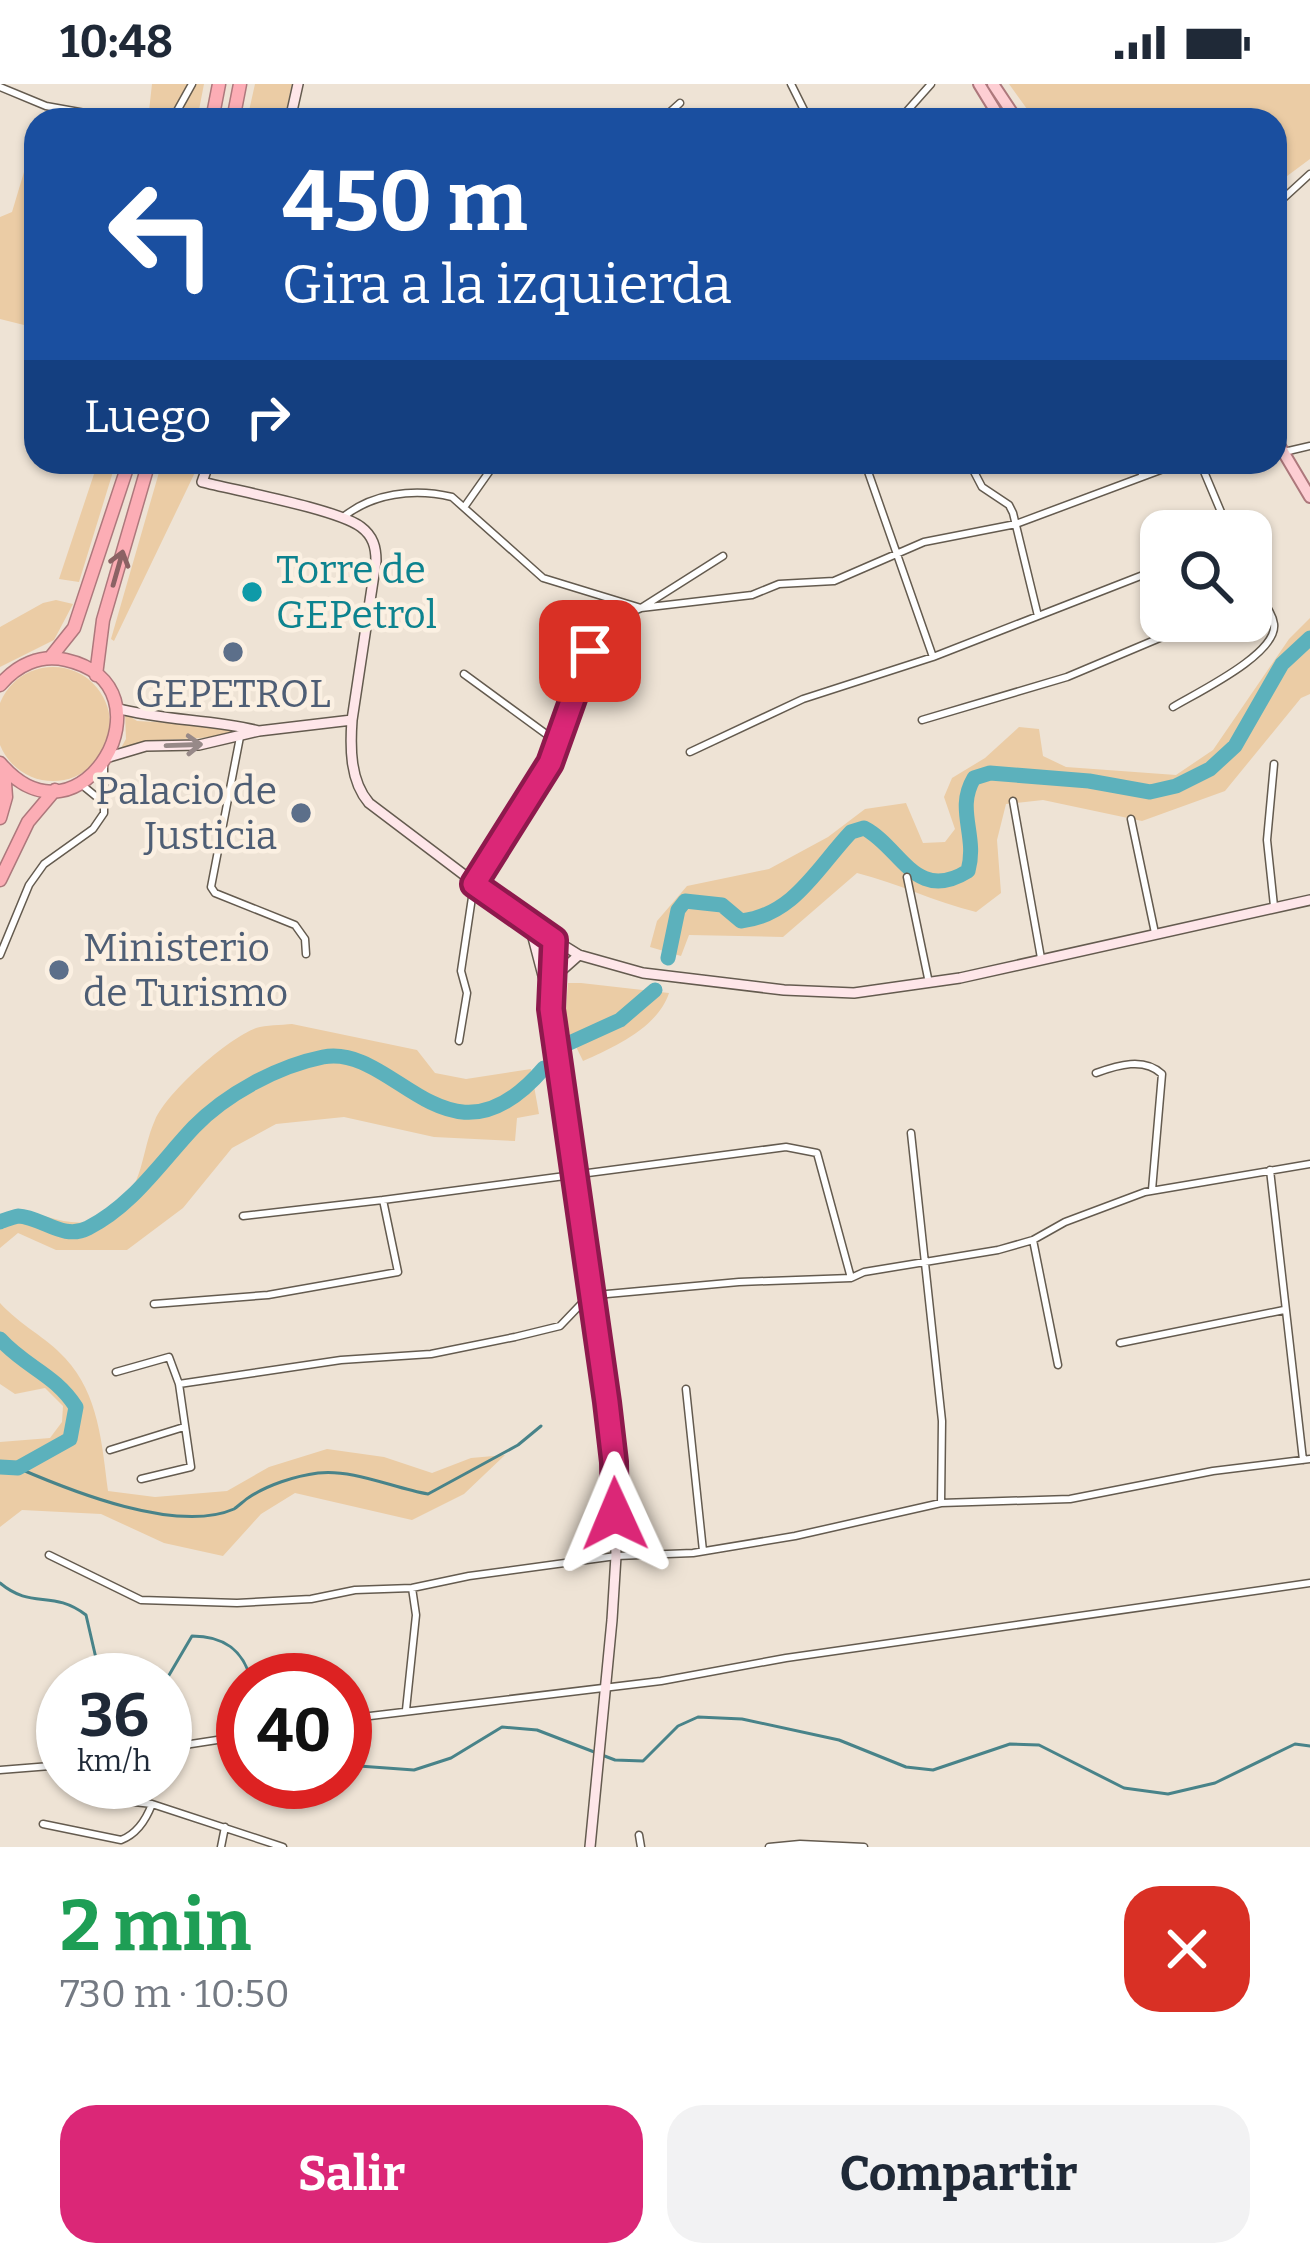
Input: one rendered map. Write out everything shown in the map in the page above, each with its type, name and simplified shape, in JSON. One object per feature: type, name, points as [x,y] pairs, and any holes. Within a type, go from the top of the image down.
[{"type":"highway","points":[[50,658],[67,640],[80,613],[125,474]]},
{"type":"highway","points":[[96,675],[103,620],[146,474]]},
{"type":"highway","points":[[2,680],[22,666],[50,658],[70,661],[96,675],[116,709],[118,728],[106,761],[80,784],[55,790],[32,787],[2,766]]},
{"type":"highway","points":[[0,818],[6,796],[2,766]]},
{"type":"highway","points":[[0,880],[28,822],[55,790]]},
{"type":"main road","points":[[1287,457],[1310,497]]},
{"type":"street","points":[[24,98],[27,84]]},
{"type":"street","points":[[910,108],[931,84]]},
{"type":"street","points":[[0,87],[55,108]]},
{"type":"street","points":[[674,108],[680,103]]},
{"type":"street","points":[[1287,195],[1310,174]]},
{"type":"street","points":[[205,474],[202,482],[343,518],[364,529],[376,551],[351,754],[363,797],[474,884],[579,955],[643,973],[854,994],[929,983],[1310,900]]},
{"type":"street","points":[[466,506],[488,474]]},
{"type":"street","points":[[869,474],[933,657]]},
{"type":"street","points":[[975,474],[982,487],[1009,506],[1038,616]]},
{"type":"street","points":[[343,518],[364,503],[389,495],[439,494],[466,506],[543,578],[641,608],[752,596],[779,584],[834,581],[898,551],[1016,524],[1149,474]]},
{"type":"street","points":[[1205,474],[1220,510]]},
{"type":"street","points":[[459,1041],[467,992],[461,971],[474,884],[550,763],[598,633],[610,620],[641,608],[723,556]]},
{"type":"street","points":[[689,752],[803,699],[933,657],[1140,576]]},
{"type":"street","points":[[922,720],[1067,677],[1150,642]]},
{"type":"street","points":[[1173,707],[1247,661],[1267,642]]},
{"type":"street","points":[[464,674],[556,742]]},
{"type":"street","points":[[116,709],[259,730]]},
{"type":"street","points":[[0,955],[29,885],[44,864],[93,829],[106,806],[106,761],[146,746],[199,745],[259,730],[352,720]]},
{"type":"street","points":[[240,737],[211,886],[215,893],[295,925],[305,939],[306,954]]},
{"type":"street","points":[[1274,764],[1267,840],[1274,906]]},
{"type":"street","points":[[80,784],[106,806]]},
{"type":"street","points":[[1013,801],[1041,958]]},
{"type":"street","points":[[1131,819],[1155,936]]},
{"type":"street","points":[[907,877],[929,983]]},
{"type":"street","points":[[529,924],[550,996],[614,1462],[616,1556],[603,1744],[590,1847]]},
{"type":"street","points":[[540,961],[548,937]]},
{"type":"street","points":[[548,937],[550,996]]},
{"type":"street","points":[[551,980],[579,955]]},
{"type":"street","points":[[1096,1073],[1132,1064],[1156,1068],[1162,1074],[1152,1190]]},
{"type":"street","points":[[911,1133],[941,1421],[941,1503]]},
{"type":"street","points":[[243,1216],[786,1147],[812,1149],[851,1278]]},
{"type":"street","points":[[179,1384],[341,1360],[431,1354],[515,1337],[560,1326],[592,1298],[696,1285],[851,1278],[1033,1240],[1065,1222],[1152,1190],[1310,1164]]},
{"type":"street","points":[[49,1556],[153,1601],[261,1602],[412,1588],[616,1556],[703,1550],[795,1536],[941,1503],[1070,1498],[1214,1471],[1306,1460],[1270,1170]]},
{"type":"street","points":[[154,1304],[268,1295],[398,1272],[383,1200]]},
{"type":"street","points":[[1033,1240],[1058,1365]]},
{"type":"street","points":[[1120,1343],[1284,1310]]},
{"type":"street","points":[[116,1372],[170,1357],[179,1384],[191,1467],[141,1479]]},
{"type":"street","points":[[686,1389],[703,1550]]},
{"type":"street","points":[[110,1450],[184,1427]]},
{"type":"street","points":[[372,1716],[607,1688],[1310,1582]]},
{"type":"street","points":[[406,1712],[416,1615],[412,1588]]},
{"type":"street","points":[[0,1770],[36,1768]]},
{"type":"street","points":[[43,1824],[122,1840],[131,1837],[150,1809]]},
{"type":"street","points":[[168,1809],[283,1847]]},
{"type":"street","points":[[220,1847],[225,1827]]},
{"type":"street","points":[[639,1835],[641,1847]]},
{"type":"street","points":[[769,1847],[864,1847]]},
{"type":"shaded area","points":[[152,84],[204,84],[199,108],[149,108]]},
{"type":"shaded area","points":[[255,84],[292,84],[287,108],[250,108]]},
{"type":"shaded area","points":[[1009,84],[1310,84],[1310,159],[1287,176],[1287,108],[1026,108]]},
{"type":"shaded area","points":[[24,172],[24,325],[0,319],[0,217],[12,212]]},
{"type":"shaded area","points":[[94,474],[112,474],[79,582],[59,579]]},
{"type":"shaded area","points":[[159,474],[194,474],[114,641]]},
{"type":"shaded area","points":[[56,600],[73,604],[54,640],[0,667],[0,627]]},
{"type":"shaded area","points":[[1310,618],[1310,694],[1301,698],[1225,791],[1142,821],[1043,800],[1006,804],[997,840],[1001,893],[976,912],[857,873],[783,937],[689,935],[681,956],[650,947],[657,921],[687,886],[769,869],[828,837],[865,809],[906,803],[923,843],[945,842],[955,829],[944,797],[952,778],[985,758],[1019,727],[1039,729],[1043,756],[1066,767],[1176,775],[1213,750],[1289,639]]},
{"type":"shaded area","points":[[42,668],[64,668],[84,677],[100,693],[109,713],[109,735],[100,755],[84,771],[64,780],[42,780],[22,771],[-1,740],[-1,708],[6,693],[22,677]]},
{"type":"shaded area","points":[[125,713],[137,721],[243,730],[121,748],[126,739]]},
{"type":"shaded area","points":[[568,983],[669,993],[645,1026],[583,1061],[565,1024]]},
{"type":"shaded area","points":[[292,1024],[417,1050],[435,1073],[466,1079],[531,1069],[539,1114],[517,1118],[515,1141],[434,1137],[344,1117],[276,1124],[232,1148],[183,1208],[127,1250],[56,1250],[18,1233],[0,1248],[0,1215],[29,1213],[84,1222],[114,1210],[131,1191],[155,1120],[185,1081],[244,1034]]},
{"type":"shaded area","points":[[0,1303],[76,1372],[97,1421],[108,1491],[155,1497],[227,1491],[269,1467],[327,1449],[384,1457],[432,1473],[471,1458],[505,1455],[464,1494],[412,1520],[295,1493],[261,1514],[223,1556],[164,1543],[101,1514],[22,1510],[0,1527],[0,1442],[50,1438],[62,1422],[63,1406],[45,1388],[15,1394],[0,1384]]},
{"type":"waterway","points":[[668,958],[678,910],[685,901],[722,905],[741,921],[760,917],[790,900],[851,832],[864,828],[922,877],[935,881],[968,871],[966,801],[974,778],[990,773],[1089,781],[1150,792],[1176,786],[1210,769],[1235,746],[1282,664],[1310,638]]},
{"type":"waterway","points":[[565,1045],[620,1020],[655,990]]},
{"type":"waterway","points":[[0,1222],[18,1216],[70,1232],[88,1228],[132,1195],[221,1103],[271,1074],[306,1061],[350,1058],[451,1110],[479,1112],[510,1099],[544,1068]]},
{"type":"waterway","points":[[0,1339],[59,1386],[76,1407],[70,1439],[18,1468],[0,1467]]},
{"type":"waterway","points":[[18,1468],[124,1506],[155,1513],[211,1515],[234,1509],[272,1485],[318,1473],[359,1476],[428,1494],[518,1445],[541,1426]]},
{"type":"waterway","points":[[0,1583],[22,1596],[63,1603],[86,1615],[95,1653]]},
{"type":"waterway","points":[[182,1653],[192,1636],[213,1639],[238,1653]]},
{"type":"waterway","points":[[372,1767],[414,1770],[451,1758],[502,1727],[537,1730],[615,1760],[643,1761],[678,1726],[698,1717],[742,1719],[839,1740],[906,1767],[933,1770],[1010,1744],[1039,1745],[1124,1788],[1168,1794],[1215,1783],[1295,1744],[1310,1746]]},
{"type":"place","name":"Torre de GEPetrol","points":[[252,592]]},
{"type":"place","name":"GEPETROL","points":[[233,652]]},
{"type":"place","name":"Palacio de Justicia","points":[[301,813]]},
{"type":"place","name":"Ministerio de Turismo","points":[[59,970]]},
{"type":"route","points":[[590,651],[550,763],[474,884],[554,940],[551,1009],[607,1402],[615,1514]]}]
